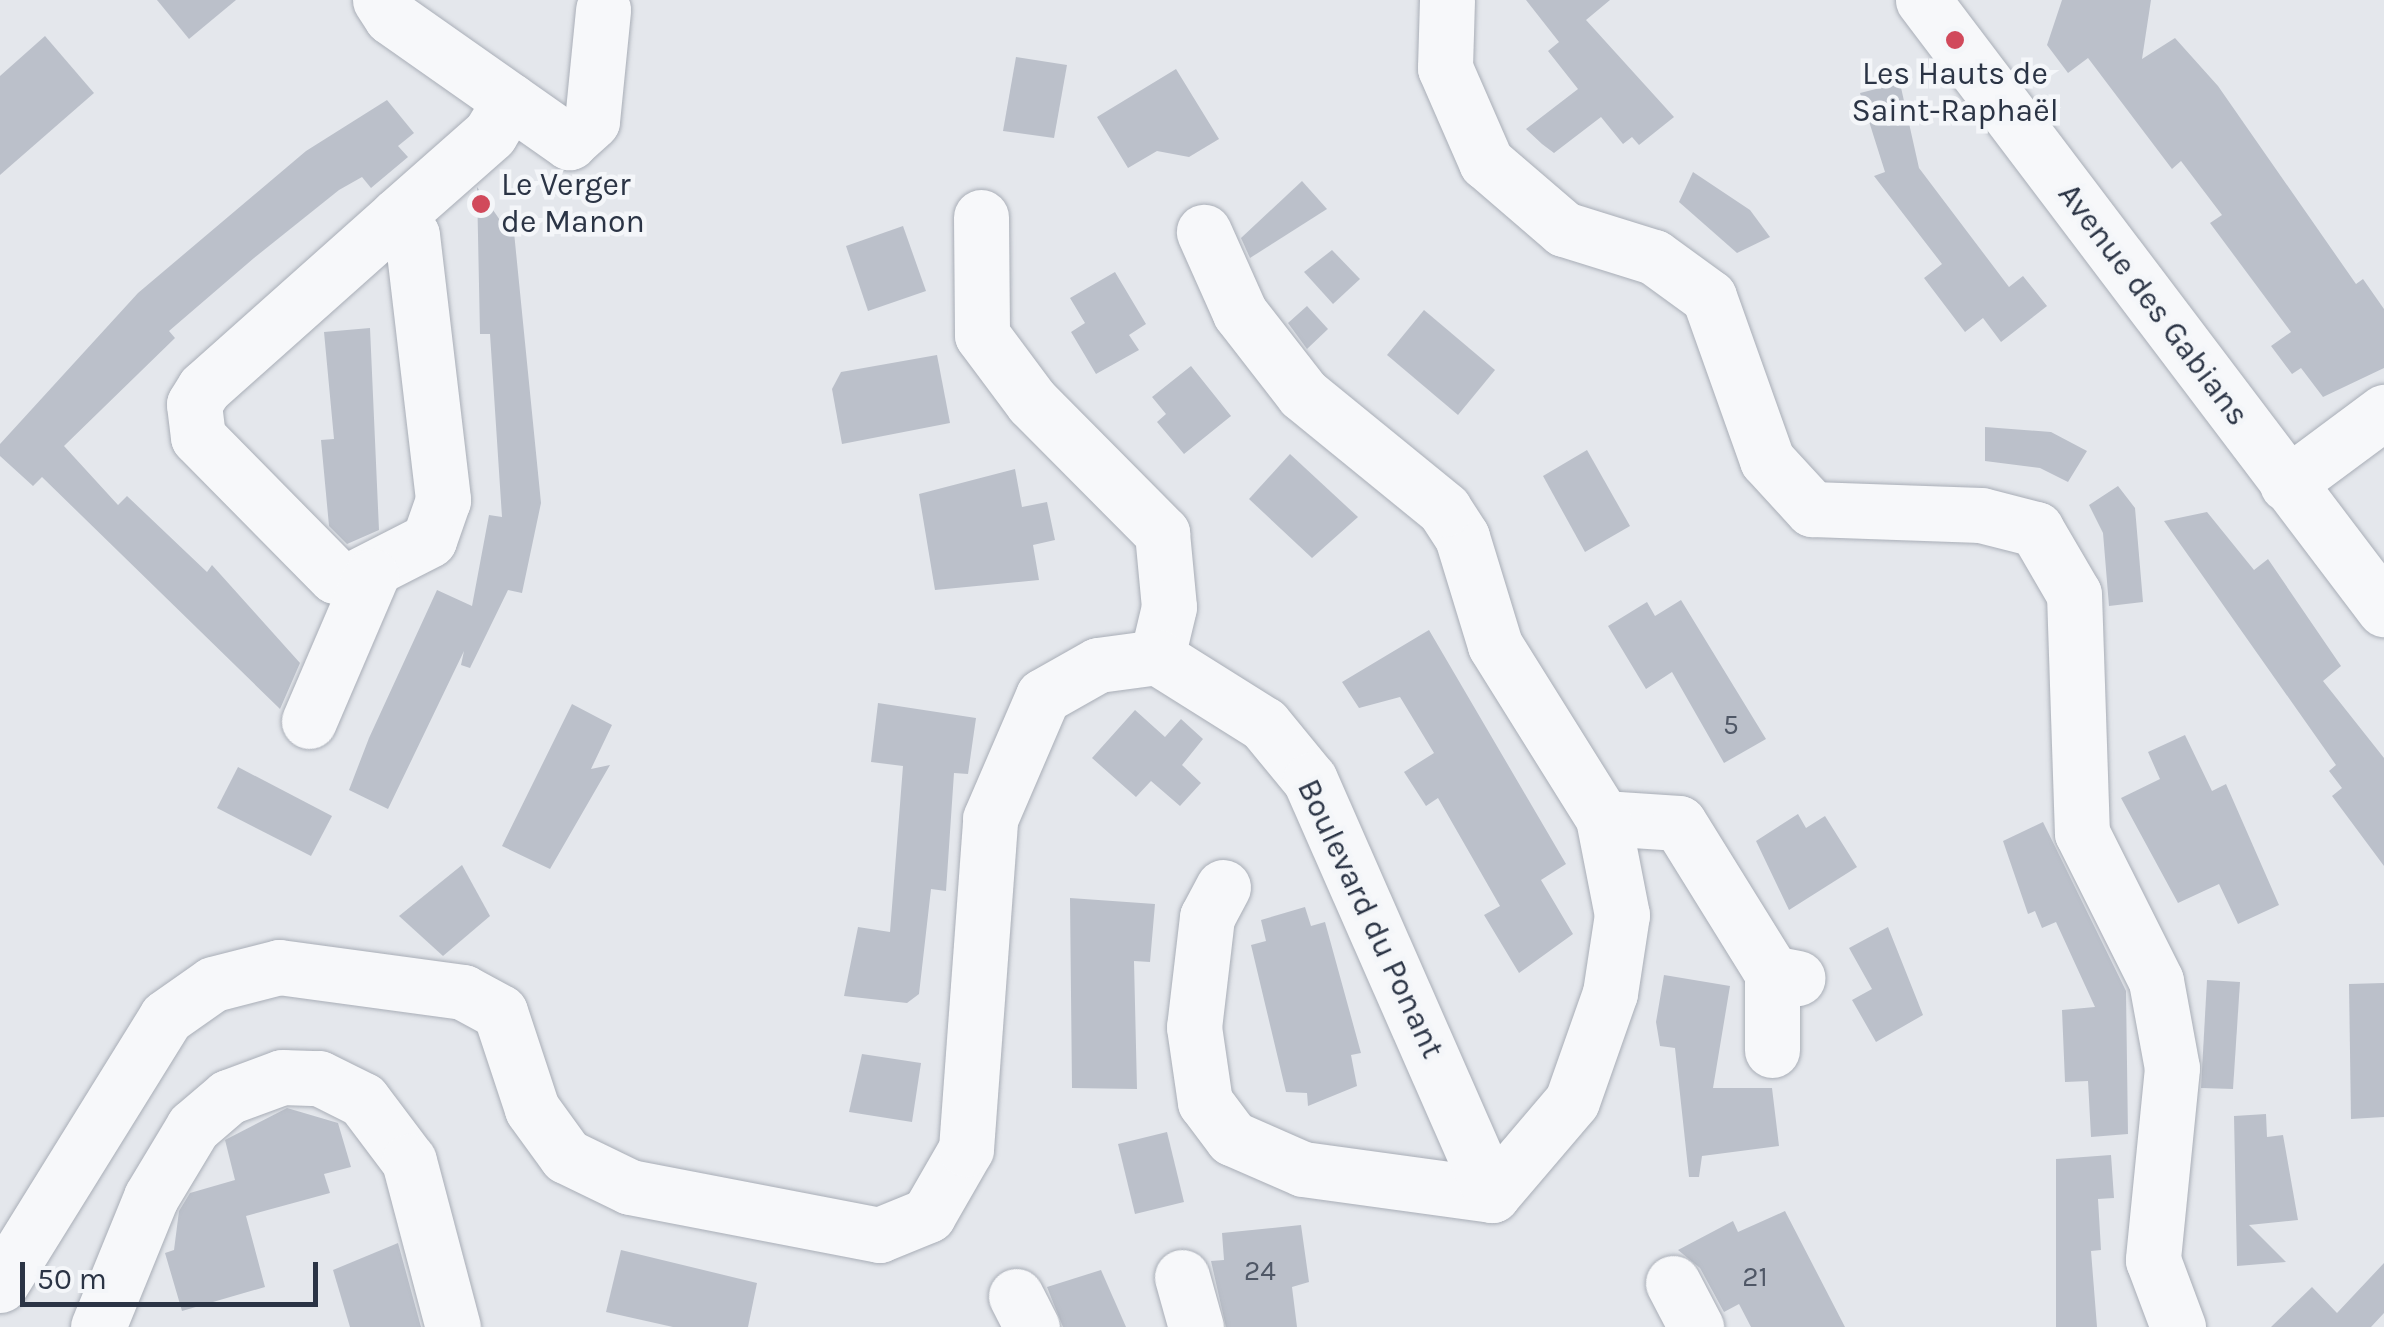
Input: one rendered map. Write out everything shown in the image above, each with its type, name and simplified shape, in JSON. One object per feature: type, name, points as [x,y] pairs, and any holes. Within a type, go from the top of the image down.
[{"type":"street","points":[[380,0],[391,17],[569,142],[592,122],[603,10]]},
{"type":"street","points":[[1447,0],[1445,68],[1486,162],[1564,229],[1654,256],[1709,297],[1767,460],[1812,509],[1981,515],[2036,529],[2074,594],[2082,833],[2156,981],[2172,1068],[2153,1260],[2178,1327]]},
{"type":"street","name":"Avenue des Gabians","points":[[1930,2],[2384,609]]},
{"type":"street","points":[[397,216],[412,236],[442,500],[429,540],[371,576],[335,576],[190,421],[204,388],[397,216],[490,134],[510,100]]},
{"type":"street","points":[[0,1286],[166,1017],[213,984],[278,967],[462,992],[500,1012],[532,1109],[566,1156],[630,1188],[880,1235],[928,1215],[966,1149],[990,818],[1043,696],[1098,664],[1158,657],[1169,606],[1162,532],[1032,402],[982,336],[982,217]]},
{"type":"street","points":[[1204,232],[1240,313],[1303,394],[1444,508],[1494,644],[1603,818],[1622,915],[1610,993],[1572,1101],[1492,1195],[1303,1169],[1232,1138],[1205,1102],[1194,1027],[1207,917],[1223,888]]},
{"type":"street","points":[[2287,484],[2384,412]]},
{"type":"street","points":[[309,721],[371,576]]},
{"type":"street","name":"Boulevard du Ponant","points":[[1158,657],[1264,724],[1310,780],[1492,1195]]},
{"type":"street","points":[[1603,818],[1679,823],[1785,976],[1772,1050]]},
{"type":"street","points":[[98,1327],[151,1197],[192,1127],[228,1097],[282,1077],[319,1078],[363,1100],[410,1161],[453,1327]]},
{"type":"building","points":[[157,0],[236,0],[189,39]]},
{"type":"building","points":[[1526,0],[1610,0],[1586,20],[1674,117],[1639,145],[1632,137],[1623,144],[1601,117],[1554,153],[1542,144],[1526,129],[1578,89],[1548,51],[1559,42]]},
{"type":"building","points":[[2062,0],[2151,0],[2142,59],[2175,38],[2218,86],[2356,284],[2363,279],[2384,309],[2384,368],[2323,397],[2301,368],[2292,374],[2271,346],[2291,332],[2210,223],[2222,215],[2181,161],[2172,169],[2088,58],[2068,73],[2047,45]]},
{"type":"building","points":[[45,36],[94,93],[0,175],[0,76]]},
{"type":"building","points":[[1016,57],[1067,65],[1054,138],[1003,131]]},
{"type":"building","points":[[1176,69],[1219,139],[1189,157],[1157,151],[1128,168],[1097,117]]},
{"type":"building","points":[[1900,83],[1919,168],[2009,287],[2023,276],[2047,306],[2001,342],[1983,318],[1965,332],[1924,278],[1942,264],[1874,176],[1885,172],[1860,93]]},
{"type":"building","points":[[387,100],[414,133],[398,146],[408,157],[371,188],[362,177],[339,190],[254,258],[169,331],[175,338],[64,446],[118,505],[127,496],[207,572],[212,565],[300,663],[280,709],[42,477],[33,486],[0,456],[0,444],[138,293],[306,151]]},
{"type":"building","points":[[1693,172],[1750,210],[1770,237],[1737,253],[1679,202]]},
{"type":"building","points":[[1302,181],[1327,209],[1250,258],[1241,238]]},
{"type":"building","points":[[477,187],[502,223],[513,222],[541,503],[522,593],[508,590],[470,668],[461,665],[464,651],[388,809],[349,790],[369,738],[437,590],[472,606],[489,515],[502,517],[490,334],[480,334]]},
{"type":"building","points":[[903,226],[926,291],[868,311],[846,246]]},
{"type":"building","points":[[1332,250],[1360,279],[1333,304],[1304,272]]},
{"type":"building","points":[[1115,272],[1146,324],[1129,335],[1139,350],[1096,374],[1071,332],[1085,323],[1070,298]]},
{"type":"building","points":[[1307,306],[1328,329],[1307,349],[1288,323]]},
{"type":"building","points":[[1424,310],[1495,370],[1458,415],[1387,355]]},
{"type":"building","points":[[370,328],[379,530],[347,544],[329,526],[321,440],[334,439],[324,332]]},
{"type":"building","points":[[937,355],[950,423],[842,444],[832,389],[841,372]]},
{"type":"building","points":[[1191,366],[1231,416],[1184,454],[1157,422],[1166,414],[1152,397]]},
{"type":"building","points":[[1985,427],[2051,432],[2087,451],[2068,482],[2040,468],[1985,461]]},
{"type":"building","points":[[1587,450],[1630,526],[1585,552],[1543,476]]},
{"type":"building","points":[[1290,454],[1358,517],[1312,558],[1249,499]]},
{"type":"building","points":[[1015,469],[1022,507],[1047,502],[1055,540],[1033,545],[1039,580],[935,590],[919,494]]},
{"type":"building","points":[[2118,486],[2135,508],[2143,602],[2109,606],[2103,533],[2089,505]]},
{"type":"building","points":[[2207,512],[2254,570],[2268,559],[2341,666],[2323,681],[2384,758],[2384,866],[2332,796],[2342,788],[2329,771],[2336,765],[2164,521]]},
{"type":"building","points":[[1681,600],[1766,739],[1724,763],[1672,672],[1646,689],[1608,626],[1647,602],[1655,616]]},
{"type":"building","points":[[1429,630],[1566,864],[1541,880],[1573,934],[1519,973],[1484,915],[1500,906],[1438,798],[1426,806],[1404,772],[1434,753],[1400,697],[1359,708],[1342,682]]},
{"type":"building","points":[[878,703],[976,718],[968,774],[954,773],[946,891],[931,889],[919,994],[907,1003],[844,996],[858,927],[890,932],[903,766],[871,762]]},
{"type":"building","points":[[572,704],[612,725],[591,769],[610,765],[550,869],[502,846]]},
{"type":"building","points":[[1135,710],[1165,737],[1181,719],[1203,739],[1182,765],[1201,783],[1180,806],[1151,781],[1136,797],[1092,758]]},
{"type":"building","points":[[2185,735],[2212,791],[2226,784],[2279,905],[2238,924],[2219,884],[2178,903],[2121,798],[2160,779],[2148,752]]},
{"type":"building","points":[[238,767],[332,816],[311,856],[217,808]]},
{"type":"building","points":[[1798,814],[1806,828],[1825,816],[1857,867],[1789,910],[1756,841]]},
{"type":"building","points":[[2043,822],[2126,991],[2128,1134],[2091,1137],[2088,1081],[2065,1082],[2062,1010],[2095,1007],[2056,922],[2042,928],[2035,911],[2028,914],[2003,841]]},
{"type":"building","points":[[462,865],[490,916],[443,956],[399,916]]},
{"type":"building","points":[[1070,898],[1155,904],[1150,962],[1134,961],[1137,1089],[1072,1088]]},
{"type":"building","points":[[1305,907],[1311,926],[1325,922],[1361,1053],[1351,1055],[1357,1086],[1308,1106],[1307,1093],[1286,1092],[1251,945],[1266,941],[1261,920]]},
{"type":"building","points":[[1888,927],[1923,1015],[1876,1042],[1852,1000],[1872,989],[1849,948]]},
{"type":"building","points":[[1664,975],[1730,986],[1713,1088],[1772,1088],[1779,1146],[1702,1156],[1699,1177],[1689,1177],[1675,1048],[1660,1046],[1656,1022]]},
{"type":"building","points":[[2207,980],[2240,982],[2233,1089],[2201,1088]]},
{"type":"building","points":[[2384,983],[2384,1117],[2351,1119],[2349,984]]},
{"type":"building","points":[[862,1054],[921,1063],[912,1122],[849,1112]]},
{"type":"building","points":[[287,1108],[338,1123],[351,1167],[324,1174],[330,1193],[246,1216],[265,1287],[182,1311],[165,1253],[174,1250],[179,1211],[190,1193],[235,1180],[225,1140]]},
{"type":"building","points":[[2266,1114],[2267,1137],[2283,1135],[2298,1220],[2249,1225],[2286,1262],[2237,1266],[2234,1116]]},
{"type":"building","points":[[1167,1132],[1184,1202],[1135,1214],[1118,1144]]},
{"type":"building","points":[[2111,1155],[2114,1198],[2098,1199],[2101,1250],[2091,1251],[2097,1327],[2056,1327],[2056,1159]]},
{"type":"building","points":[[1785,1211],[1845,1327],[1751,1327],[1739,1304],[1724,1312],[1700,1268],[1678,1250],[1733,1221],[1738,1232]]},
{"type":"building","points":[[1301,1225],[1309,1282],[1292,1287],[1297,1327],[1226,1327],[1211,1261],[1224,1260],[1222,1233]]},
{"type":"building","points":[[398,1243],[421,1327],[350,1327],[333,1270]]},
{"type":"building","points":[[621,1250],[757,1283],[748,1327],[673,1327],[606,1312]]},
{"type":"building","points":[[2384,1263],[2384,1313],[2371,1327],[2271,1327],[2312,1287],[2337,1313]]},
{"type":"building","points":[[1101,1270],[1126,1327],[1063,1327],[1047,1287]]},
{"type":"place","name":"Les Hauts de Saint-Raphaël","points":[[1955,40]]},
{"type":"place","name":"Le Verger de Manon","points":[[481,204]]}]
